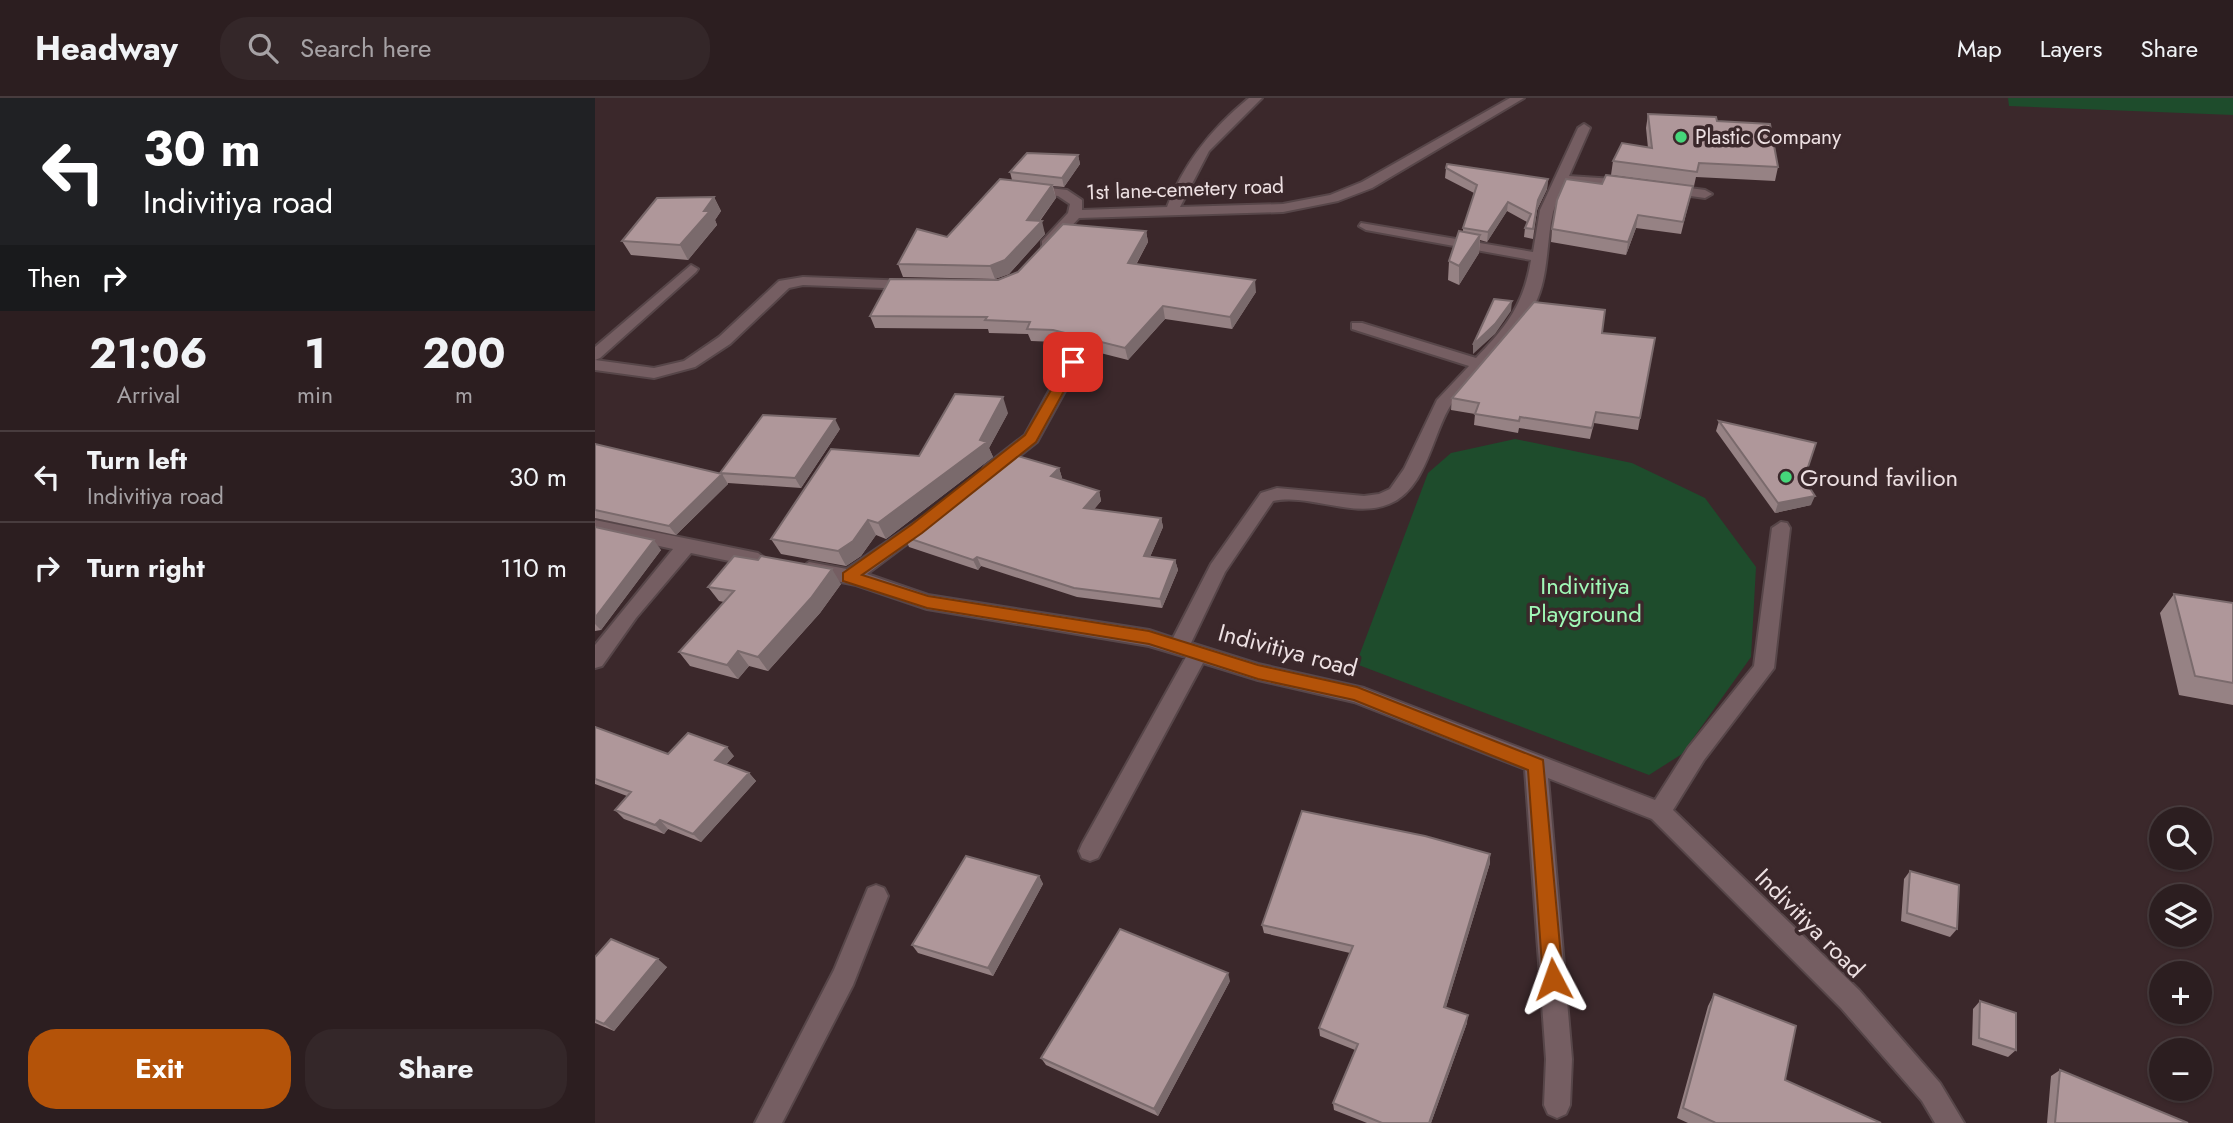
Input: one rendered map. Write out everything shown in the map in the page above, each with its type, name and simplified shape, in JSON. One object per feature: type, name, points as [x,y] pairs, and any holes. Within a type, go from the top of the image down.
[{"type":"street","points":[[1171,213],[1185,176],[1200,151],[1256,98]]},
{"type":"street","name":"1st lane-cemetery road","points":[[1039,252],[1075,214],[1283,208],[1333,198],[1367,185],[1518,98]]},
{"type":"street","points":[[1090,851],[1188,650],[1196,605],[1217,570],[1267,497],[1277,494],[1364,502],[1397,494],[1412,471],[1445,400],[1503,339],[1527,305],[1547,210],[1564,179],[1584,128]]},
{"type":"street","points":[[1564,179],[1608,181],[1705,194]]},
{"type":"street","points":[[1013,186],[1062,193],[1077,203],[1075,214]]},
{"type":"street","points":[[1366,226],[1539,257]]},
{"type":"street","points":[[595,355],[691,269]]},
{"type":"street","points":[[595,365],[654,373],[695,364],[784,284],[803,281],[921,286]]},
{"type":"street","points":[[1357,326],[1479,364]]},
{"type":"street","points":[[979,480],[1031,438],[1073,362]]},
{"type":"street","points":[[849,577],[937,512]]},
{"type":"street","name":"Indivitiya road","points":[[595,527],[685,547],[849,577],[927,602],[1149,638],[1258,672],[1357,694],[1536,766],[1660,812],[1850,999],[1931,1092],[1951,1123]]},
{"type":"street","points":[[1660,812],[1696,754],[1764,668],[1780,528]]},
{"type":"street","points":[[595,660],[629,613],[685,547]]},
{"type":"street","points":[[1536,766],[1559,1059],[1557,1105]]},
{"type":"street","points":[[768,1123],[844,977],[876,896]]},
{"type":"green space","points":[[2008,98],[2233,98],[2233,115],[2009,106]]},
{"type":"green space","name":"Indivitiya Playground","points":[[1515,439],[1632,463],[1705,498],[1756,567],[1751,657],[1682,754],[1649,775],[1356,664],[1428,473],[1451,453]]},
{"type":"building","points":[[1648,114],[1716,117],[1717,121],[1770,124],[1778,167],[1699,163],[1697,172],[1613,161],[1622,143],[1652,148]]},
{"type":"building","points":[[1027,153],[1078,155],[1062,178],[1010,172]]},
{"type":"building","points":[[1447,164],[1548,179],[1538,200],[1533,229],[1525,228],[1531,214],[1508,202],[1488,232],[1463,228],[1477,185],[1446,168]]},
{"type":"building","points":[[1606,175],[1693,186],[1683,222],[1638,215],[1628,242],[1552,229],[1557,200],[1566,179],[1602,184]]},
{"type":"building","points":[[1000,179],[1052,185],[1027,220],[1042,221],[1005,260],[990,266],[898,264],[917,229],[947,237]]},
{"type":"building","points":[[714,197],[704,211],[710,211],[680,245],[622,241],[657,198]]},
{"type":"building","points":[[1063,224],[1146,231],[1128,263],[1255,280],[1230,317],[1163,306],[1125,348],[1053,330],[1027,329],[1030,322],[985,320],[987,317],[870,316],[890,279],[998,280],[1018,272]]},
{"type":"building","points":[[1459,231],[1480,235],[1459,266],[1449,261]]},
{"type":"building","points":[[1494,299],[1512,301],[1495,324],[1473,345]]},
{"type":"building","points":[[1534,302],[1605,310],[1602,333],[1655,338],[1640,418],[1596,412],[1592,428],[1520,417],[1519,421],[1475,414],[1479,403],[1452,398]]},
{"type":"building","points":[[955,394],[1003,397],[980,440],[987,442],[878,523],[868,520],[853,541],[838,551],[771,539],[831,449],[919,456]]},
{"type":"building","points":[[763,415],[835,419],[795,478],[720,473]]},
{"type":"building","name":"Ground favilion","points":[[1719,421],[1816,443],[1804,479],[1815,496],[1778,503]]},
{"type":"building","points":[[595,444],[722,474],[669,526],[595,510]]},
{"type":"building","points":[[1011,454],[1059,468],[1051,476],[1099,491],[1084,508],[1161,518],[1144,556],[1175,560],[1160,599],[1074,588],[977,557],[973,560],[905,537]]},
{"type":"building","points":[[595,527],[654,540],[595,618]]},
{"type":"building","points":[[734,556],[758,560],[761,556],[832,569],[811,598],[758,657],[738,651],[727,665],[679,652],[734,591],[708,587]]},
{"type":"building","points":[[2174,594],[2233,603],[2233,683],[2195,676]]},
{"type":"building","points":[[595,727],[668,754],[688,733],[727,747],[715,760],[749,773],[693,834],[660,820],[655,825],[615,810],[631,792],[595,779]]},
{"type":"building","points":[[1302,811],[1425,836],[1490,854],[1444,1007],[1468,1015],[1429,1123],[1382,1123],[1333,1103],[1358,1044],[1319,1028],[1353,946],[1262,925]]},
{"type":"building","points":[[966,856],[1039,876],[988,968],[912,945]]},
{"type":"building","points":[[1910,871],[1959,885],[1957,929],[1907,913]]},
{"type":"building","points":[[1120,929],[1228,973],[1154,1109],[1041,1058]]},
{"type":"building","points":[[611,939],[658,959],[604,1024],[595,1020],[595,957]]},
{"type":"building","points":[[1714,994],[1796,1026],[1785,1080],[1881,1123],[1713,1123],[1683,1108]]},
{"type":"building","points":[[1980,1001],[2016,1013],[2016,1050],[1979,1038]]},
{"type":"building","points":[[2060,1070],[2188,1123],[2055,1123]]},
{"type":"place","name":"Plastic Company","points":[[1681,137]]},
{"type":"place","name":"Ground favilion","points":[[1786,477]]},
{"type":"route","points":[[1073,362],[1031,438],[917,529],[849,577],[927,602],[1149,638],[1258,672],[1357,694],[1536,766],[1553,979]]}]
